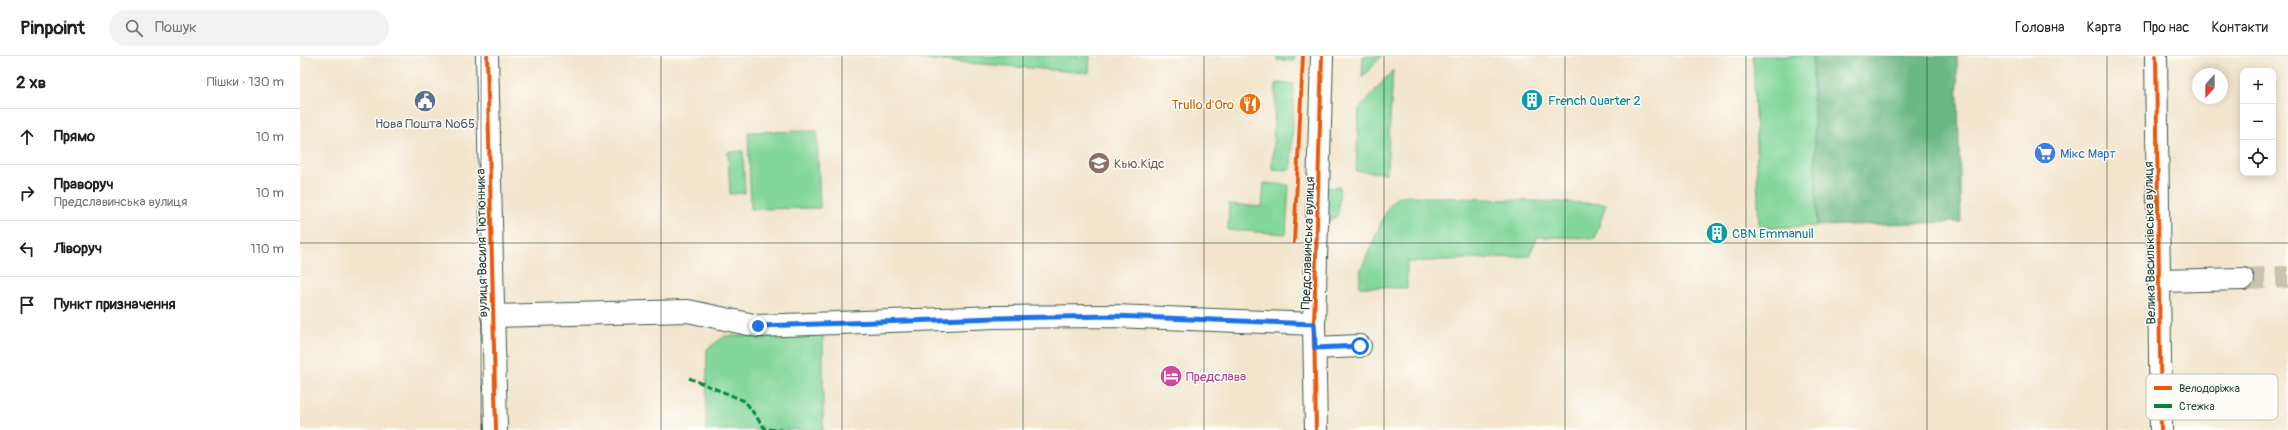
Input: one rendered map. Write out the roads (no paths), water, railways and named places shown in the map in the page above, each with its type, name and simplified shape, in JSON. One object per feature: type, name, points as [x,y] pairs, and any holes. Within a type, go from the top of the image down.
[{"type":"street","name":"вулиця Василя Тютюнника","points":[[487,56],[492,316],[496,430]]},
{"type":"street","name":"Предславинська вулиця","points":[[1316,430],[1314,324],[1322,56]]},
{"type":"street","name":"Велика Васильківська вулиця","points":[[2156,56],[2160,374]]},
{"type":"street","points":[[2159,281],[2243,279]]},
{"type":"street","points":[[492,316],[688,311],[758,326],[1106,316],[1314,324]]},
{"type":"street","points":[[1315,348],[1360,346]]},
{"type":"street","name":"Велика Васильківська вулиця","points":[[2161,420],[2161,430]]},
{"type":"tunnel","points":[[2243,279],[2288,277]]},
{"type":"place","name":"French Quarter 2","points":[[1532,100]]},
{"type":"place","name":"Нова Пошта №65","points":[[425,101]]},
{"type":"place","name":"Trullo d'Oro","points":[[1250,104]]},
{"type":"place","name":"Мікс Март","points":[[2045,153]]},
{"type":"place","name":"Кью.Кідс","points":[[1099,163]]},
{"type":"place","name":"CBN Emmanuil","points":[[1717,233]]},
{"type":"place","name":"Предслава","points":[[1171,376]]}]
